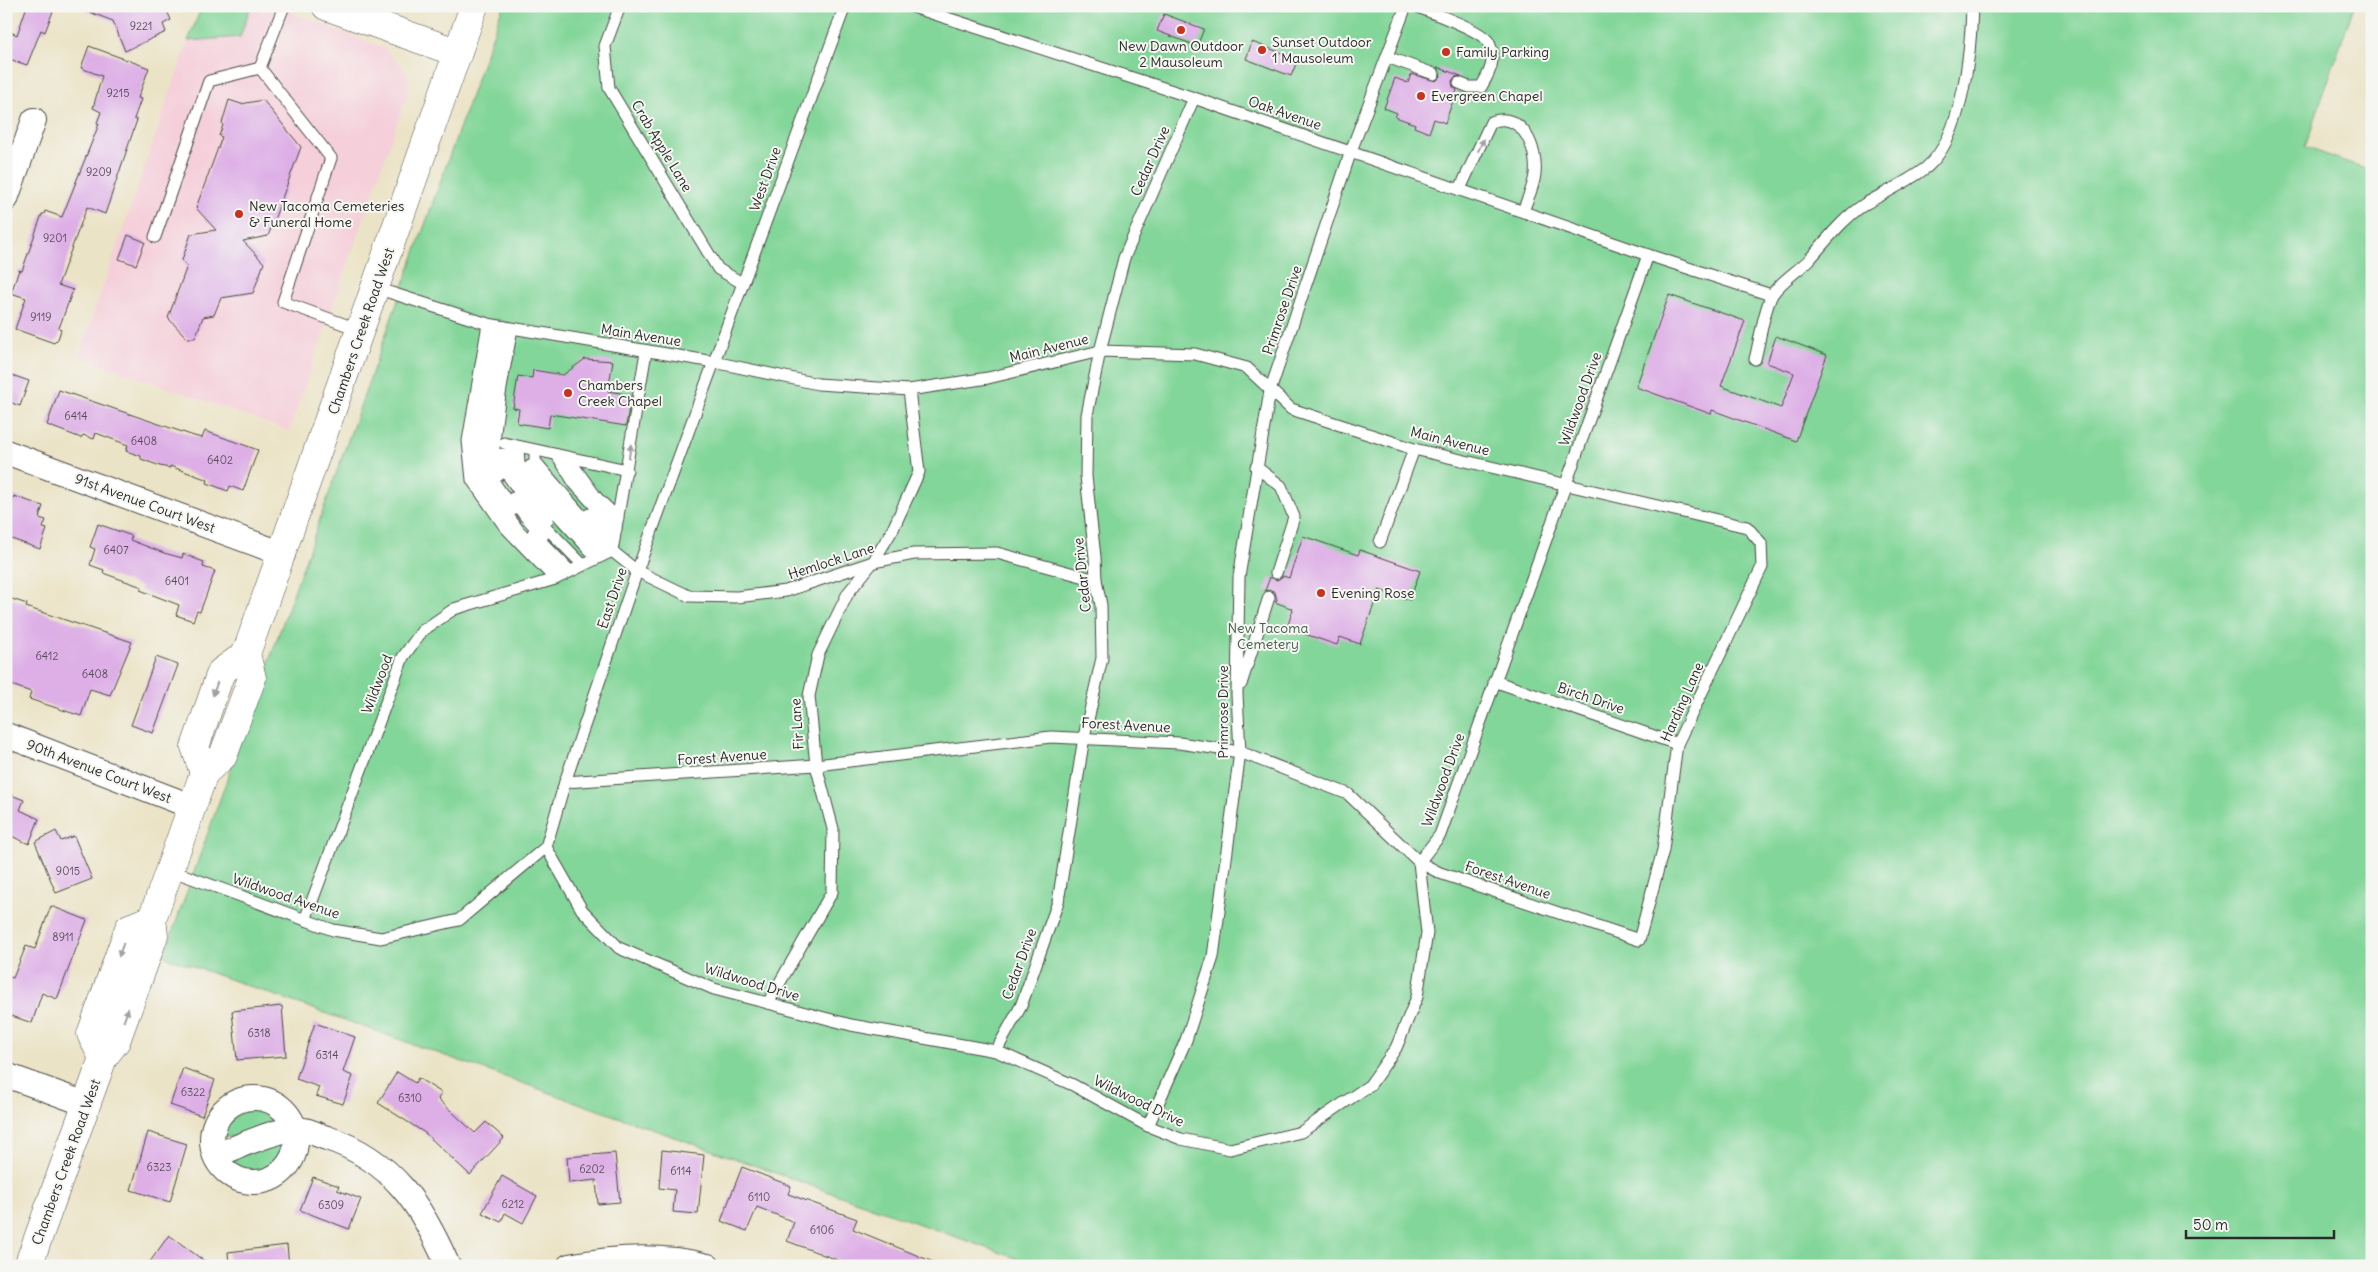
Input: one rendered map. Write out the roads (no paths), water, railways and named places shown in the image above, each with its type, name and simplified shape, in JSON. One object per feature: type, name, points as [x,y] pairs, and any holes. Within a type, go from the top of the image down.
[{"type":"street","points":[[326,6],[458,53]]},
{"type":"street","name":"Chambers Creek Road West","points":[[28,1266],[103,1058],[116,1041],[146,959],[154,936],[152,919],[204,773],[223,756],[252,678],[246,654],[283,554],[474,6]]},
{"type":"street","points":[[6,199],[34,120]]},
{"type":"street","name":"91st Avenue Court West","points":[[6,452],[283,554]]},
{"type":"street","name":"90th Avenue Court West","points":[[6,735],[193,806]]},
{"type":"street","points":[[6,1075],[86,1104]]},
{"type":"street","points":[[262,1098],[281,1106],[290,1116],[296,1129],[297,1143],[293,1157],[286,1169],[267,1180],[246,1182],[233,1177],[222,1168],[215,1155],[212,1142],[214,1128],[224,1110],[242,1099],[262,1098]]},
{"type":"street","points":[[215,1155],[296,1129],[339,1142],[371,1159],[394,1178],[416,1202],[432,1228],[448,1266]]},
{"type":"street","points":[[569,1266],[605,1260],[634,1258],[671,1260],[708,1266]]},
{"type":"lane","points":[[260,68],[284,6]]},
{"type":"lane","name":"Crab Apple Lane","points":[[620,6],[605,46],[609,88],[718,269],[742,283]]},
{"type":"lane","name":"West Drive","points":[[714,362],[845,6]]},
{"type":"lane","name":"Oak Avenue","points":[[910,6],[1194,98],[1648,255],[1771,295]]},
{"type":"lane","name":"Primrose Drive","points":[[1148,1126],[1186,1040],[1213,957],[1240,752],[1237,694],[1239,576],[1270,391],[1351,152],[1406,6]]},
{"type":"lane","points":[[1416,6],[1478,34],[1489,42],[1493,59],[1488,75],[1481,87],[1469,87],[1459,83]]},
{"type":"lane","points":[[1755,359],[1771,295],[1808,261],[1837,228],[1864,205],[1894,189],[1928,166],[1947,138],[1960,104],[1969,56],[1972,6]]},
{"type":"lane","points":[[1387,57],[1434,74]]},
{"type":"lane","points":[[155,237],[209,81],[260,68]]},
{"type":"lane","points":[[260,68],[331,158],[283,302],[361,331]]},
{"type":"lane","name":"Cedar Drive","points":[[996,1051],[1021,1006],[1058,902],[1084,737],[1102,658],[1101,605],[1096,580],[1086,476],[1087,415],[1100,351],[1124,258],[1194,98]]},
{"type":"lane","points":[[1460,189],[1491,122],[1500,118],[1513,121],[1531,140],[1535,156],[1535,174],[1523,211]]},
{"type":"lane","name":"Wildwood Drive","points":[[546,847],[582,910],[619,948],[714,989],[851,1025],[996,1051],[1073,1085],[1148,1126],[1181,1139],[1230,1149],[1301,1132],[1370,1085],[1396,1048],[1418,997],[1427,933],[1419,862],[1440,835],[1648,255]]},
{"type":"lane","name":"Main Avenue","points":[[376,288],[500,326],[714,362],[818,384],[909,390],[988,378],[1100,351],[1195,354],[1247,368],[1270,391],[1291,408],[1414,448],[1747,527],[1761,542]]},
{"type":"lane","points":[[500,326],[519,446],[519,464],[546,502],[583,565]]},
{"type":"lane","points":[[500,326],[468,441],[472,480],[505,527],[583,565],[638,571]]},
{"type":"lane","points":[[500,326],[485,436],[488,473],[519,519],[583,565]]},
{"type":"lane","points":[[583,565],[617,523],[646,352]]},
{"type":"lane","name":"East Drive","points":[[546,847],[565,782],[638,571],[714,362]]},
{"type":"lane","name":"Fir Lane","points":[[768,1004],[832,892],[833,829],[816,765],[808,696],[818,655],[848,593],[873,562],[892,529],[919,472],[909,390]]},
{"type":"lane","points":[[519,446],[627,470]]},
{"type":"lane","points":[[519,446],[544,459],[567,488],[617,523]]},
{"type":"lane","points":[[519,446],[536,461],[583,565]]},
{"type":"lane","points":[[519,446],[502,467],[540,521],[583,565]]},
{"type":"lane","points":[[1380,542],[1414,448]]},
{"type":"lane","points":[[568,458],[603,495],[617,523]]},
{"type":"lane","points":[[568,458],[574,483],[617,523]]},
{"type":"lane","points":[[1256,467],[1281,486],[1294,517],[1276,573]]},
{"type":"lane","name":"Harding Lane","points":[[1640,940],[1663,850],[1677,744],[1762,567],[1761,542]]},
{"type":"lane","name":"Hemlock Lane","points":[[638,571],[689,596],[737,597],[786,591],[873,562],[914,554],[997,554],[1096,580]]},
{"type":"lane","name":"Wildwood","points":[[305,920],[403,656],[422,632],[454,609],[583,565]]},
{"type":"lane","points":[[1237,694],[1269,597]]},
{"type":"lane","name":"Birch Drive","points":[[1494,681],[1677,744]]},
{"type":"lane","name":"Forest Avenue","points":[[565,782],[816,765],[1051,737],[1084,737],[1179,743],[1240,752],[1348,794],[1419,862],[1440,873],[1640,940]]},
{"type":"lane","name":"Wildwood Avenue","points":[[170,870],[333,930],[381,938],[459,920],[546,847]]},
{"type":"place","name":"New Dawn Outdoor 2 Mausoleum","points":[[1181,30]]},
{"type":"place","name":"Sunset Outdoor 1 Mausoleum","points":[[1262,50]]},
{"type":"place","name":"Family Parking","points":[[1446,52]]},
{"type":"place","name":"Evergreen Chapel","points":[[1421,96]]},
{"type":"place","name":"New Tacoma Cemeteries & Funeral Home","points":[[239,214]]},
{"type":"place","name":"Chambers Creek Chapel","points":[[568,393]]},
{"type":"place","name":"Evening Rose","points":[[1321,593]]},
{"type":"park label","name":"New Tacoma Cemetery","points":[[1268,636]]}]
